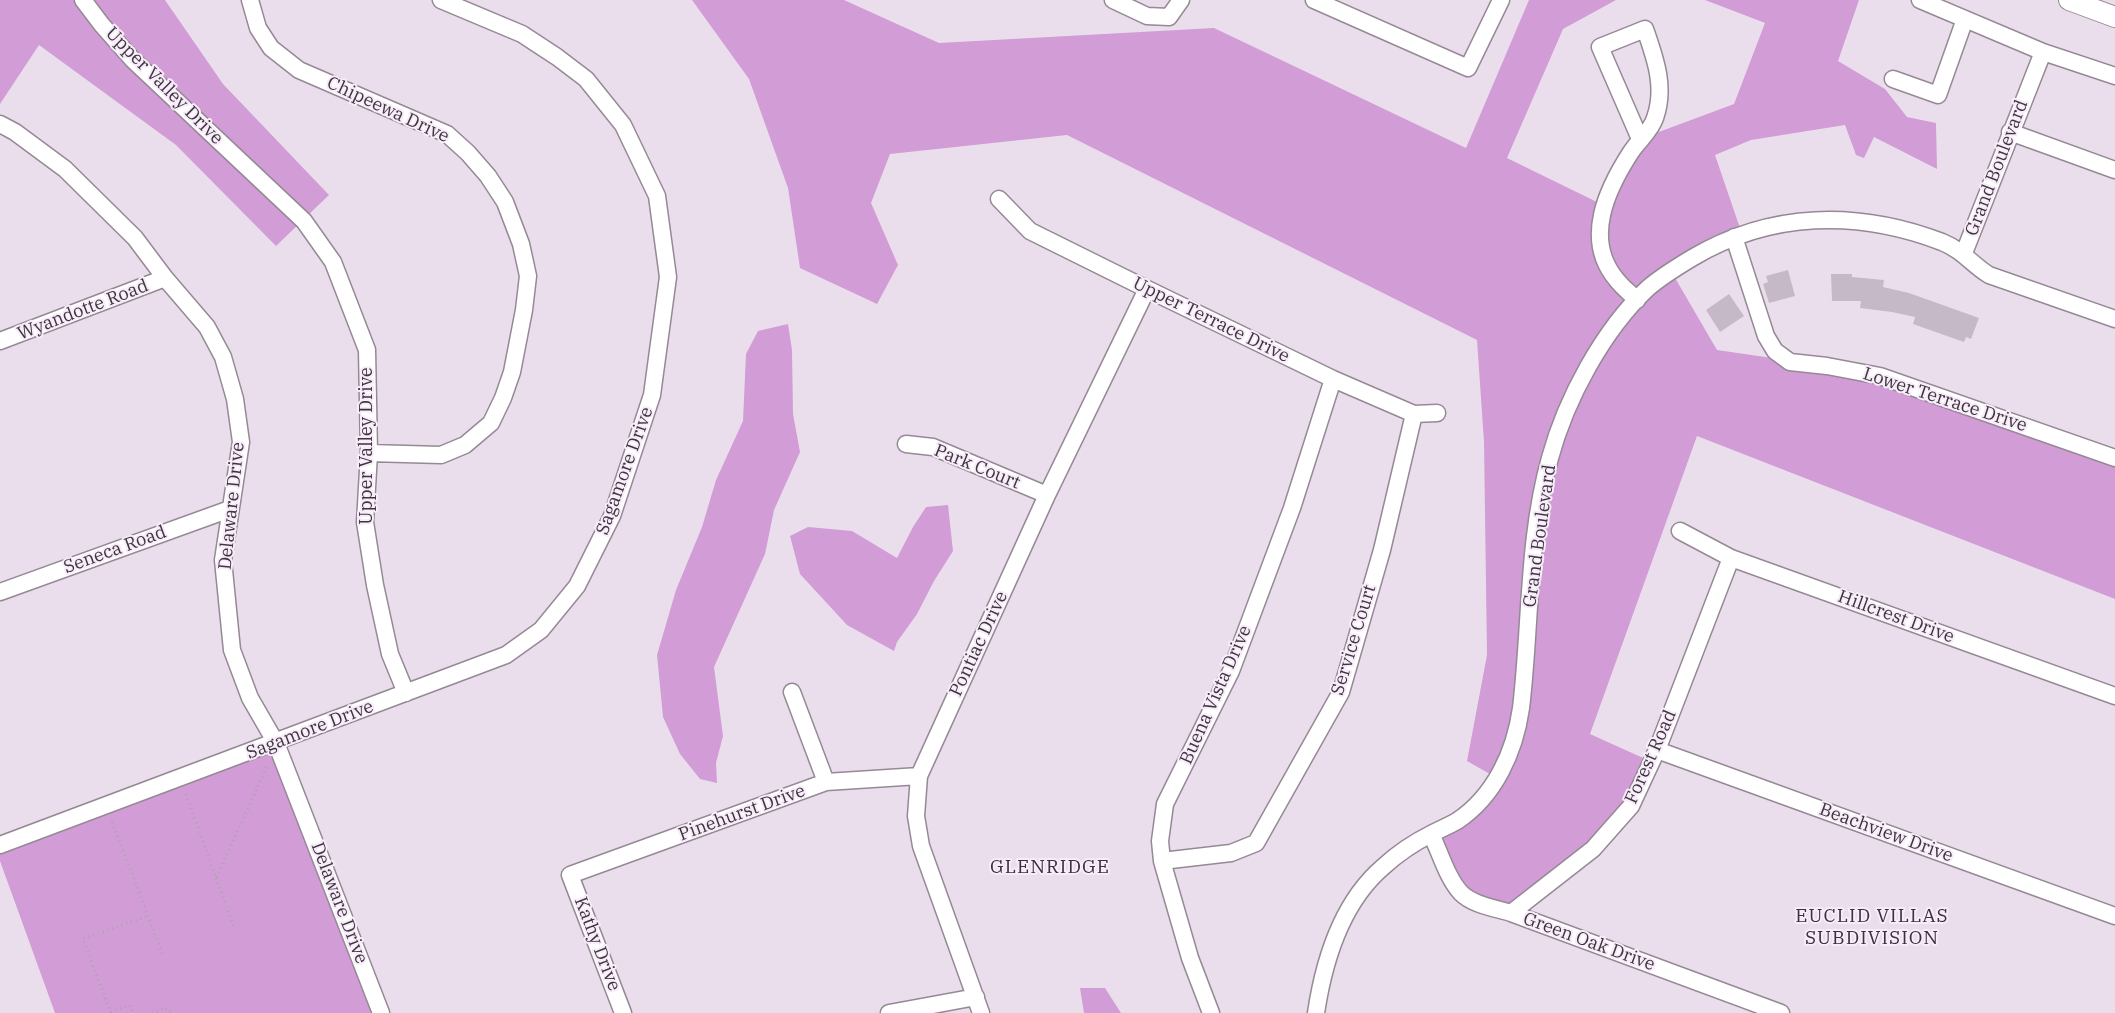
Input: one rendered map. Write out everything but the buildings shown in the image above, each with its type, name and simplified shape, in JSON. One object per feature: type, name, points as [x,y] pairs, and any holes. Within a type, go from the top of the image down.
[{"type":"main road","points":[[2069,0],[2115,17]]},
{"type":"street","name":"Upper Valley Drive","points":[[83,0],[133,60],[304,221],[333,262],[366,350],[369,453],[365,522],[375,585],[390,654],[406,693]]},
{"type":"street","name":"Chipeewa Drive","points":[[250,0],[258,28],[271,48],[299,70],[447,134],[468,153],[488,176],[505,202],[521,244],[528,276],[524,310],[512,372],[504,398],[491,423],[465,445],[441,456],[369,453]]},
{"type":"street","name":"Sagamore Drive","points":[[0,845],[276,743],[506,655],[541,630],[577,586],[612,516],[652,395],[668,277],[657,196],[623,125],[586,79],[557,56],[522,34],[441,0]]},
{"type":"street","points":[[1113,0],[1147,16],[1169,17],[1181,0]]},
{"type":"street","points":[[1314,0],[1468,68],[1501,0]]},
{"type":"street","points":[[1920,0],[2043,52],[2115,76]]},
{"type":"street","points":[[1893,79],[1938,96],[1964,19]]},
{"type":"street","points":[[1637,300],[1615,279],[1604,260],[1601,227],[1603,205],[1609,190],[1640,139],[1655,119],[1659,100],[1658,64],[1645,30],[1600,47],[1640,139]]},
{"type":"street","name":"Grand Boulevard","points":[[1316,1013],[1328,955],[1343,919],[1365,885],[1399,853],[1457,821],[1477,804],[1498,778],[1510,754],[1518,730],[1521,708],[1534,558],[1542,494],[1550,458],[1563,417],[1587,371],[1611,332],[1648,288],[1671,270],[1705,250],[1734,237],[1775,225],[1816,219],[1844,219],[1902,230],[1943,243],[1964,253],[2043,52]]},
{"type":"street","name":"Delaware Drive","points":[[0,124],[15,132],[65,169],[136,238],[207,327],[223,357],[235,400],[241,442],[223,560],[232,650],[250,698],[276,743],[381,1013]]},
{"type":"street","points":[[2010,132],[2115,170]]},
{"type":"street","name":"Upper Terrace Drive","points":[[999,199],[1030,231],[1333,380],[1414,414],[1437,413]]},
{"type":"street","name":"Lower Terrace Drive","points":[[1734,237],[1766,336],[1775,351],[1790,362],[1827,366],[1880,376],[2115,458]]},
{"type":"street","points":[[1964,253],[1975,266],[1989,275],[2115,319]]},
{"type":"street","name":"Wyandotte Road","points":[[0,341],[166,278]]},
{"type":"street","name":"Pontiac Drive","points":[[981,1013],[920,846],[916,816],[918,776],[1047,495],[1147,289]]},
{"type":"street","name":"Buena Vista Drive","points":[[1211,1013],[1190,958],[1162,862],[1160,842],[1165,804],[1231,671],[1292,508],[1333,380]]},
{"type":"street","name":"Service Court","points":[[1162,862],[1231,854],[1256,843],[1340,692],[1382,550],[1414,414]]},
{"type":"street","name":"Park Court","points":[[906,444],[933,447],[1047,495]]},
{"type":"street","name":"Seneca Road","points":[[0,592],[230,509]]},
{"type":"street","name":"Hillcrest Drive","points":[[1680,531],[1731,558],[2115,696]]},
{"type":"street","name":"Forest Road","points":[[1511,913],[1593,849],[1631,806],[1657,750],[1731,558]]},
{"type":"street","points":[[792,692],[826,782]]},
{"type":"street","name":"Beachview Drive","points":[[1657,750],[2115,916]]},
{"type":"street","name":"Pinehurst Drive","points":[[570,874],[826,782],[918,776]]},
{"type":"street","name":"Green Oak Drive","points":[[1431,834],[1453,880],[1462,893],[1476,903],[1511,913],[1781,1013]]},
{"type":"street","name":"Kathy Drive","points":[[570,874],[623,1013]]},
{"type":"street","points":[[889,1013],[976,997]]},
{"type":"path","points":[[216,878],[268,763]]},
{"type":"path","points":[[186,794],[234,927]]},
{"type":"path","points":[[112,822],[162,955]]},
{"type":"path","points":[[134,1013],[129,1006],[111,1012],[83,939],[148,916]]},
{"type":"path","points":[[152,1013],[166,1008],[172,1013]]},
{"type":"shaded area","points":[[0,0],[165,0],[223,84],[329,195],[276,246],[176,145],[39,45],[0,104]]},
{"type":"shaded area","points":[[692,0],[844,0],[939,43],[1214,28],[1466,148],[1529,0],[1616,0],[1563,29],[1507,158],[1603,205],[1640,139],[1734,104],[1765,23],[1705,0],[1859,0],[1838,61],[1885,89],[1907,117],[1936,123],[1937,169],[1874,137],[1864,158],[1856,155],[1845,125],[1751,140],[1715,155],[1742,234],[1671,271],[1717,350],[1827,366],[2115,458],[2115,599],[1697,436],[1590,734],[1652,762],[1631,806],[1511,913],[1461,893],[1431,834],[1497,778],[1467,761],[1487,655],[1484,442],[1477,340],[1067,135],[890,154],[871,203],[898,265],[877,304],[800,268],[788,188],[749,79]]},
{"type":"shaded area","points":[[788,324],[792,350],[793,414],[800,452],[774,510],[765,554],[714,667],[723,736],[716,763],[717,783],[700,779],[680,754],[663,717],[657,655],[676,590],[702,527],[716,480],[743,421],[746,354],[758,331]]},
{"type":"shaded area","points":[[948,505],[953,551],[934,581],[917,614],[897,642],[894,651],[847,625],[800,574],[790,536],[808,527],[852,531],[897,558],[926,507]]},
{"type":"shaded area","points":[[276,743],[381,1013],[55,1013],[0,861],[0,845]]},
{"type":"shaded area","points":[[1080,988],[1105,988],[1121,1013],[1084,1013]]},
{"type":"district","name":"GLENRIDGE","points":[[1050,868]]},
{"type":"district","name":"EUCLID VILLAS SUBDIVISION","points":[[1872,928]]}]
